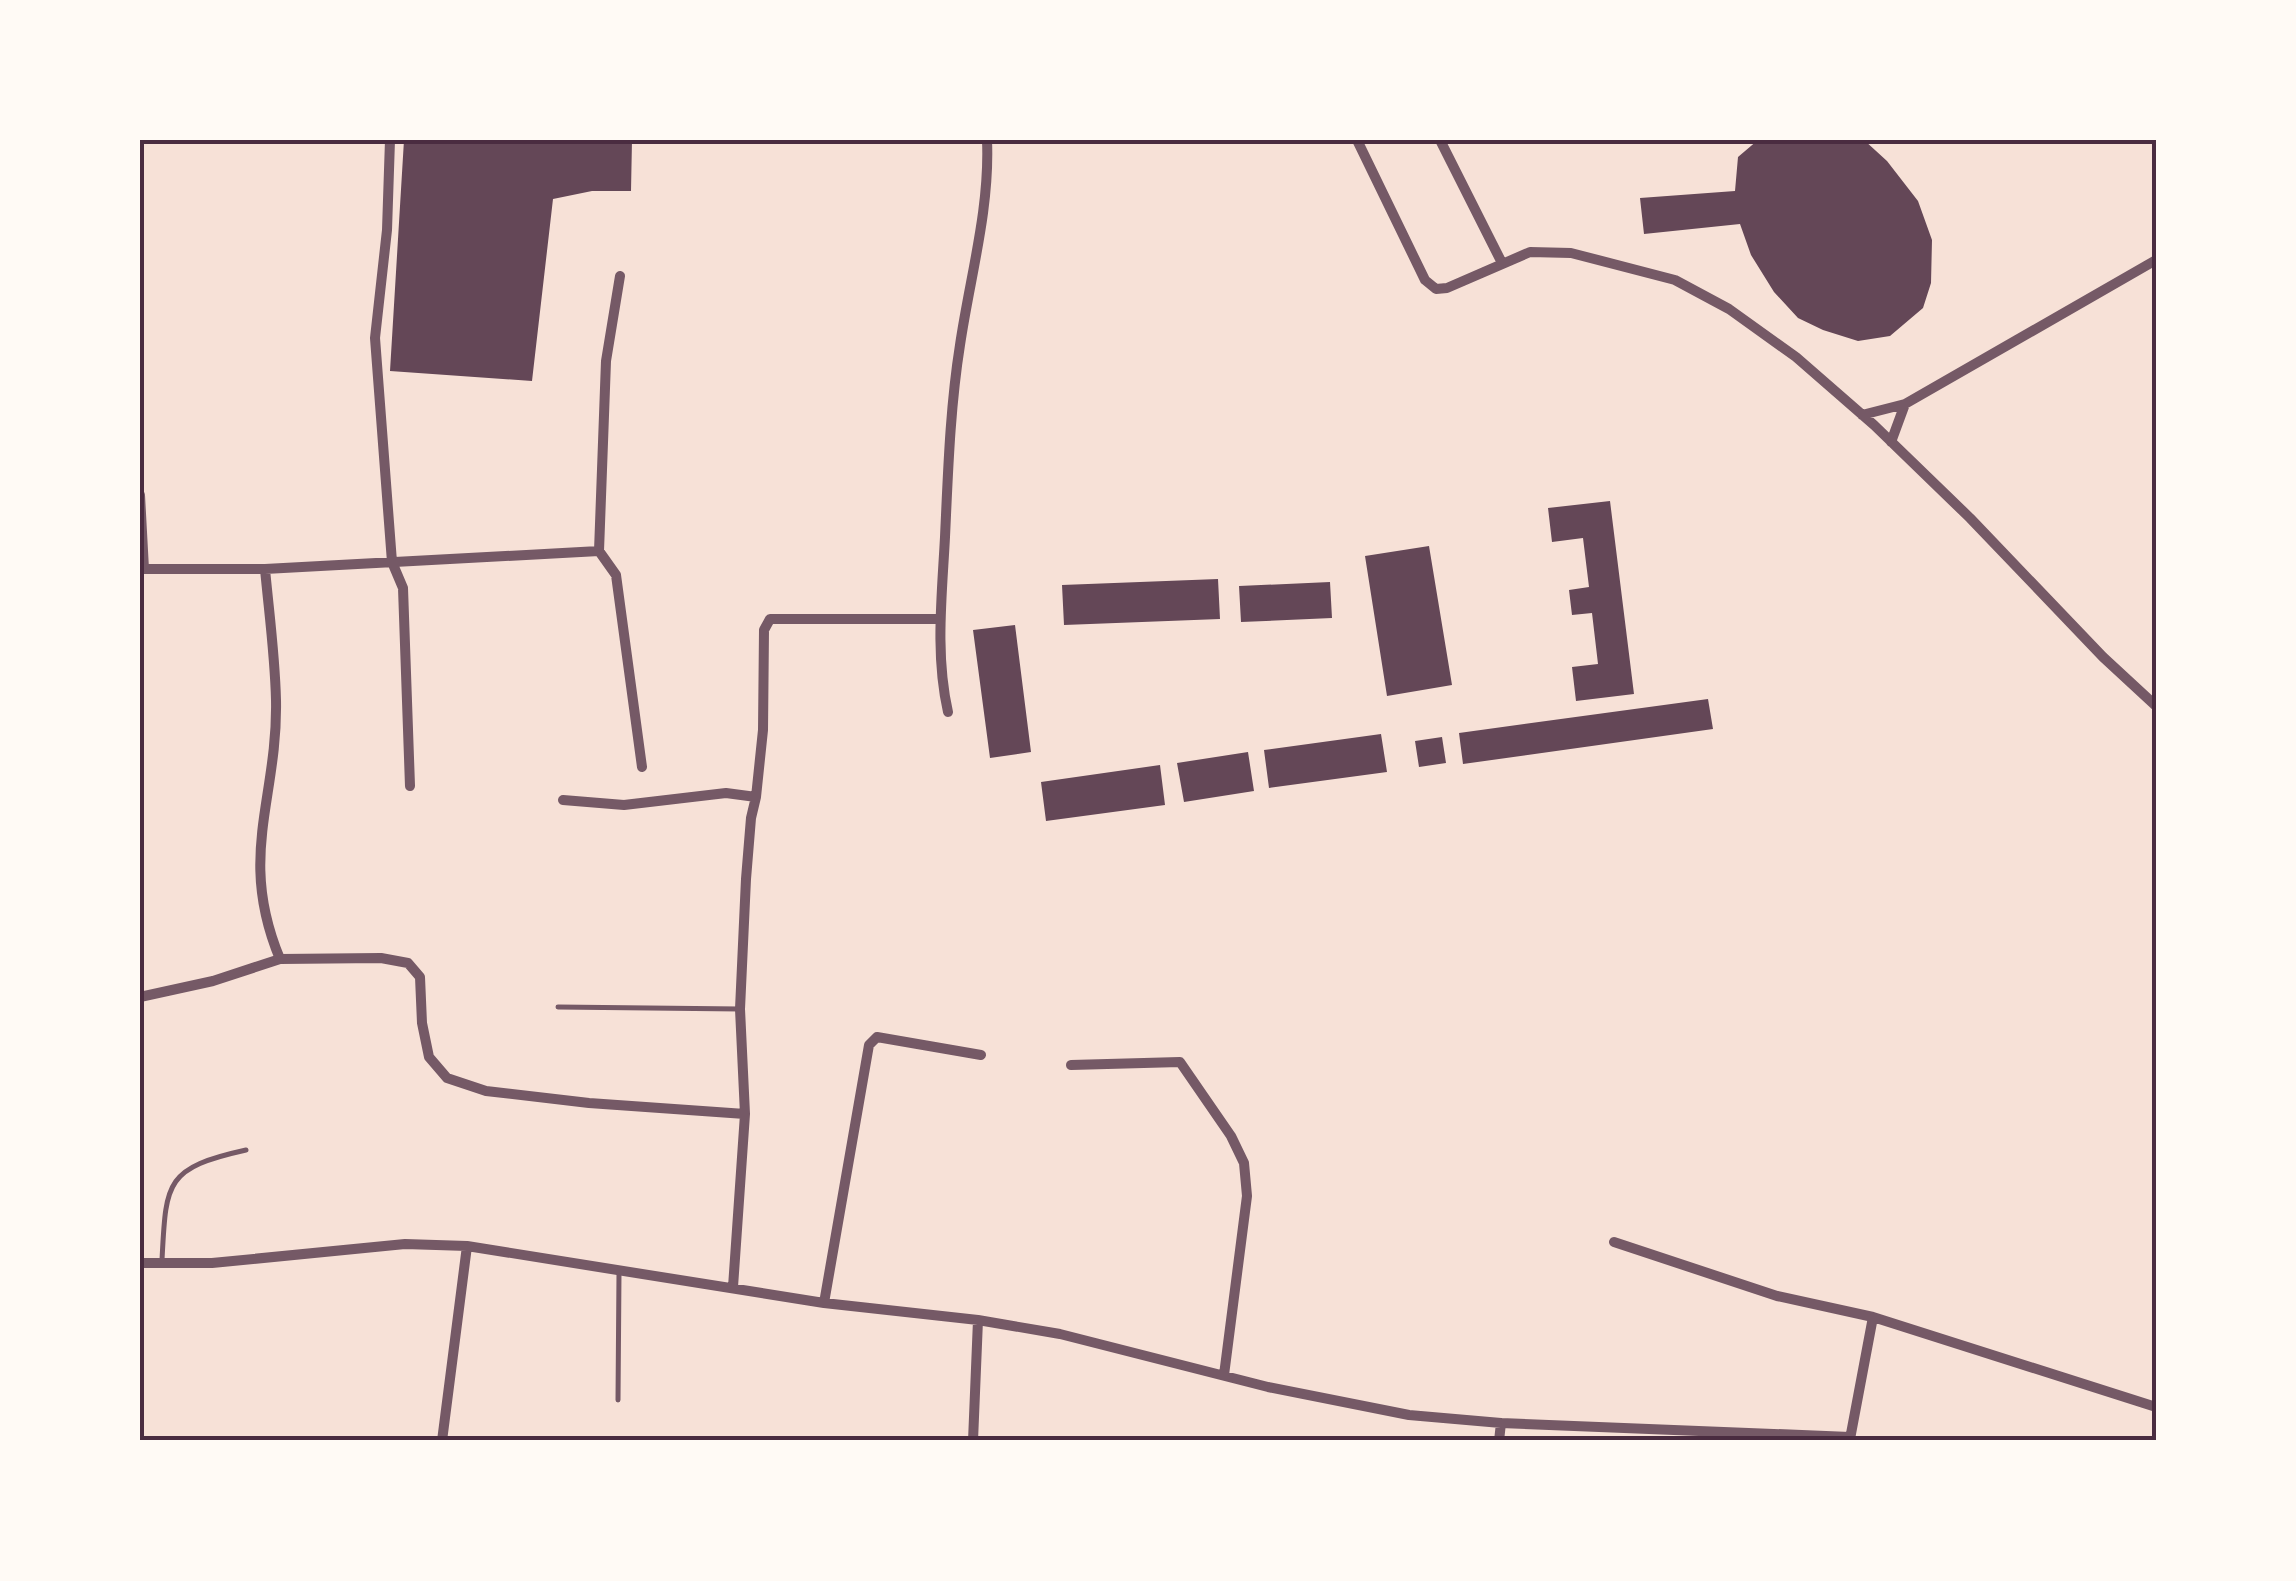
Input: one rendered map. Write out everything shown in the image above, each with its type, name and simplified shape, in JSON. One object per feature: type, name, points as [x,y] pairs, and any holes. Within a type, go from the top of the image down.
[{"type":"street","points":[[390,140],[387,230],[374,338],[392,562],[403,588],[410,786]]},
{"type":"street","points":[[948,712],[943,690],[940,620],[953,408],[960,344],[979,248],[987,140]]},
{"type":"street","points":[[1357,140],[1425,280],[1436,289],[1447,288],[1530,252],[1571,254],[1675,280],[1729,309],[1796,357],[1862,415],[2156,706]]},
{"type":"street","points":[[1440,140],[1502,262]]},
{"type":"street","points":[[1862,415],[1905,404],[2156,260]]},
{"type":"street","points":[[620,276],[606,361],[599,551],[616,575],[642,767]]},
{"type":"street","points":[[1891,442],[1905,404]]},
{"type":"street","points":[[140,495],[142,569],[265,568],[599,551]]},
{"type":"street","points":[[265,568],[276,701],[258,852],[259,886],[269,932],[280,959]]},
{"type":"street","points":[[733,1287],[745,1114],[740,1010],[746,879],[764,715],[764,630],[770,619],[940,620]]},
{"type":"street","points":[[562,800],[624,804],[726,794],[756,797]]},
{"type":"street","points":[[140,996],[213,981],[280,959],[380,958],[408,963],[420,976],[422,1022],[429,1057],[447,1078],[486,1091],[745,1114]]},
{"type":"street","points":[[824,1303],[869,1045],[877,1037],[981,1056]]},
{"type":"street","points":[[1072,1065],[1180,1062],[1244,1163],[1247,1196],[1224,1376]]},
{"type":"street","points":[[1614,1242],[1777,1296],[1873,1317],[2156,1406]]},
{"type":"street","points":[[140,1263],[212,1263],[405,1244],[467,1246],[824,1303],[978,1320],[1060,1334],[1224,1376],[1409,1415],[1850,1439],[1873,1317]]},
{"type":"street","points":[[442,1441],[467,1246]]},
{"type":"street","points":[[973,1441],[978,1320]]},
{"type":"street","points":[[1499,1441],[1501,1423]]},
{"type":"lane","points":[[558,1008],[740,1010]]},
{"type":"lane","points":[[162,1263],[165,1200],[183,1172],[209,1158],[246,1150]]},
{"type":"lane","points":[[618,1400],[619,1270]]},
{"type":"building","points":[[404,140],[632,140],[631,191],[592,191],[553,199],[532,381],[390,371]]},
{"type":"building","points":[[1758,140],[1864,140],[1887,161],[1918,201],[1932,240],[1931,283],[1923,308],[1890,336],[1858,341],[1798,318],[1774,292],[1751,255],[1740,224],[1644,234],[1640,198],[1735,191],[1738,157]]},
{"type":"building","points":[[1610,501],[1634,694],[1576,701],[1572,667],[1598,664],[1592,613],[1572,615],[1569,590],[1589,587],[1583,538],[1552,542],[1548,508]]},
{"type":"building","points":[[1429,546],[1452,685],[1387,696],[1365,556]]},
{"type":"building","points":[[1218,579],[1220,619],[1064,625],[1062,585]]},
{"type":"building","points":[[1330,582],[1332,618],[1241,622],[1239,586]]},
{"type":"building","points":[[1015,625],[1031,752],[990,758],[973,630]]},
{"type":"building","points":[[1708,699],[1713,729],[1463,764],[1459,733]]},
{"type":"building","points":[[1381,734],[1387,772],[1269,788],[1264,750]]},
{"type":"building","points":[[1442,737],[1446,763],[1419,767],[1415,741]]},
{"type":"building","points":[[1248,752],[1254,791],[1184,802],[1177,763]]},
{"type":"building","points":[[1160,765],[1165,805],[1046,821],[1041,782]]}]
